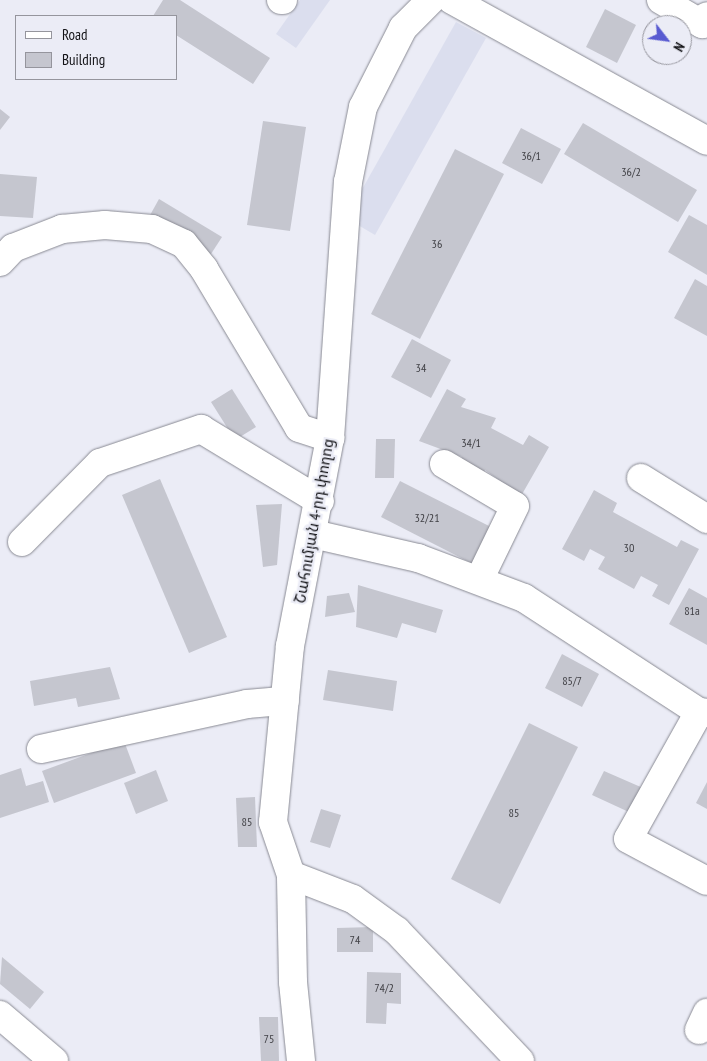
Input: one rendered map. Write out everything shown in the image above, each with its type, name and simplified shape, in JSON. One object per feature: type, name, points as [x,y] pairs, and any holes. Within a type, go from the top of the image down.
[{"type":"street","name":"Շահումյան 4-րդ փողոց","points":[[302,1061],[293,982],[291,875],[273,822],[290,646],[320,501],[330,438],[348,182],[363,108],[403,28],[431,0]]},
{"type":"street","points":[[452,0],[707,141]]},
{"type":"street","points":[[661,0],[702,24],[707,16]]},
{"type":"street","points":[[0,262],[13,248],[70,228],[105,225],[152,229],[184,244],[204,269],[299,428],[330,438]]},
{"type":"street","points":[[22,542],[100,463],[201,429],[320,501]]},
{"type":"street","points":[[444,464],[515,506],[480,578]]},
{"type":"street","points":[[641,478],[707,519]]},
{"type":"street","points":[[313,534],[418,558],[480,578],[524,598],[703,712],[628,839],[707,881]]},
{"type":"street","points":[[41,749],[247,704],[285,701]]},
{"type":"street","points":[[291,875],[353,899],[397,931],[520,1061]]},
{"type":"street","points":[[0,1015],[54,1061]]},
{"type":"shaded area","points":[[300,0],[330,0],[296,48],[276,34]]},
{"type":"shaded area","points":[[456,22],[486,38],[375,235],[346,218]]},
{"type":"building","points":[[163,0],[180,0],[270,58],[253,84],[178,36],[178,15],[154,15]]},
{"type":"building","points":[[605,9],[636,25],[617,63],[586,47]]},
{"type":"building","points":[[0,109],[10,117],[0,130]]},
{"type":"building","points":[[263,121],[306,127],[290,231],[247,225]]},
{"type":"building","points":[[583,123],[697,190],[678,222],[564,154]]},
{"type":"building","points":[[521,128],[561,149],[542,184],[502,163]]},
{"type":"building","points":[[455,149],[504,174],[420,339],[371,314]]},
{"type":"building","points":[[0,174],[37,177],[33,218],[0,216]]},
{"type":"building","points":[[159,199],[222,237],[211,254],[149,217]]},
{"type":"building","points":[[689,215],[707,225],[707,275],[668,252]]},
{"type":"building","points":[[695,279],[707,286],[707,336],[674,318]]},
{"type":"building","points":[[412,339],[451,360],[431,398],[391,377]]},
{"type":"building","points":[[232,389],[256,427],[235,440],[211,402]]},
{"type":"building","points":[[447,389],[466,399],[461,407],[496,418],[491,428],[523,445],[529,435],[549,447],[521,496],[485,470],[482,476],[458,463],[462,457],[419,441]]},
{"type":"building","points":[[376,439],[395,439],[394,478],[375,478]]},
{"type":"building","points":[[160,479],[227,637],[189,653],[122,495]]},
{"type":"building","points":[[400,481],[491,527],[473,564],[381,517]]},
{"type":"building","points":[[594,490],[617,503],[613,512],[677,547],[681,540],[699,549],[669,605],[652,596],[658,585],[641,576],[634,589],[598,569],[605,557],[590,549],[584,561],[562,549]]},
{"type":"building","points":[[282,504],[277,565],[263,567],[256,505]]},
{"type":"building","points":[[358,585],[443,610],[436,633],[402,623],[397,638],[356,627]]},
{"type":"building","points":[[689,588],[707,598],[707,645],[669,624]]},
{"type":"building","points":[[349,593],[355,612],[325,617],[327,596]]},
{"type":"building","points":[[562,654],[599,674],[582,707],[545,688]]},
{"type":"building","points":[[110,667],[120,699],[78,707],[76,698],[34,706],[30,681]]},
{"type":"building","points":[[328,670],[397,681],[393,711],[323,700]]},
{"type":"building","points":[[529,723],[578,747],[500,904],[451,879]]},
{"type":"building","points":[[124,741],[136,773],[54,803],[42,771]]},
{"type":"building","points":[[21,768],[26,786],[43,781],[49,802],[0,818],[0,775]]},
{"type":"building","points":[[156,770],[168,801],[136,814],[124,783]]},
{"type":"building","points":[[604,771],[643,788],[631,813],[592,795]]},
{"type":"building","points":[[707,782],[707,809],[696,803]]},
{"type":"building","points":[[255,797],[257,847],[238,847],[236,798]]},
{"type":"building","points":[[321,809],[341,815],[330,848],[310,842]]},
{"type":"building","points":[[373,927],[373,952],[337,952],[337,928]]},
{"type":"building","points":[[2,957],[44,992],[30,1009],[0,984]]},
{"type":"building","points":[[367,972],[401,973],[401,1004],[387,1003],[386,1024],[366,1023]]},
{"type":"building","points":[[259,1017],[278,1017],[279,1061],[261,1061]]}]
